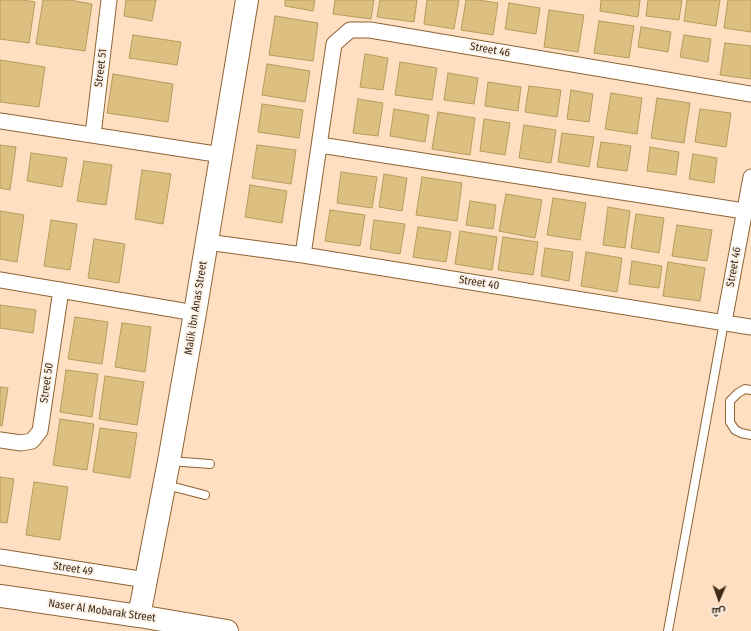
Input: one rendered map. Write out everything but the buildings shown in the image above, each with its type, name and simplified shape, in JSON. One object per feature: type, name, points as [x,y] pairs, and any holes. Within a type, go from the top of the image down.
[{"type":"street","name":"Street 51","points":[[93,135],[109,0]]},
{"type":"street","name":"Malik ibn Anas Street","points":[[139,616],[165,485],[196,313],[247,0]]},
{"type":"street","name":"Street 46","points":[[303,255],[334,44],[350,30],[370,30],[751,94]]},
{"type":"street","points":[[0,121],[222,155]]},
{"type":"street","points":[[320,146],[744,211]]},
{"type":"street","name":"Street 46","points":[[724,322],[751,177]]},
{"type":"street","name":"Street 40","points":[[207,242],[303,255],[751,327]]},
{"type":"street","points":[[0,280],[196,313]]},
{"type":"street","name":"Street 50","points":[[0,440],[21,443],[32,441],[40,431],[61,290]]},
{"type":"street","name":"Street 49","points":[[0,557],[146,580]]},
{"type":"street","name":"Naser Al Mobarak Street","points":[[0,596],[139,616],[227,631]]},
{"type":"lane","points":[[668,631],[724,322]]},
{"type":"lane","points":[[751,390],[744,389],[738,392],[730,401],[730,422],[740,433],[751,435]]},
{"type":"lane","points":[[169,461],[210,464]]},
{"type":"lane","points":[[165,485],[205,496]]}]
